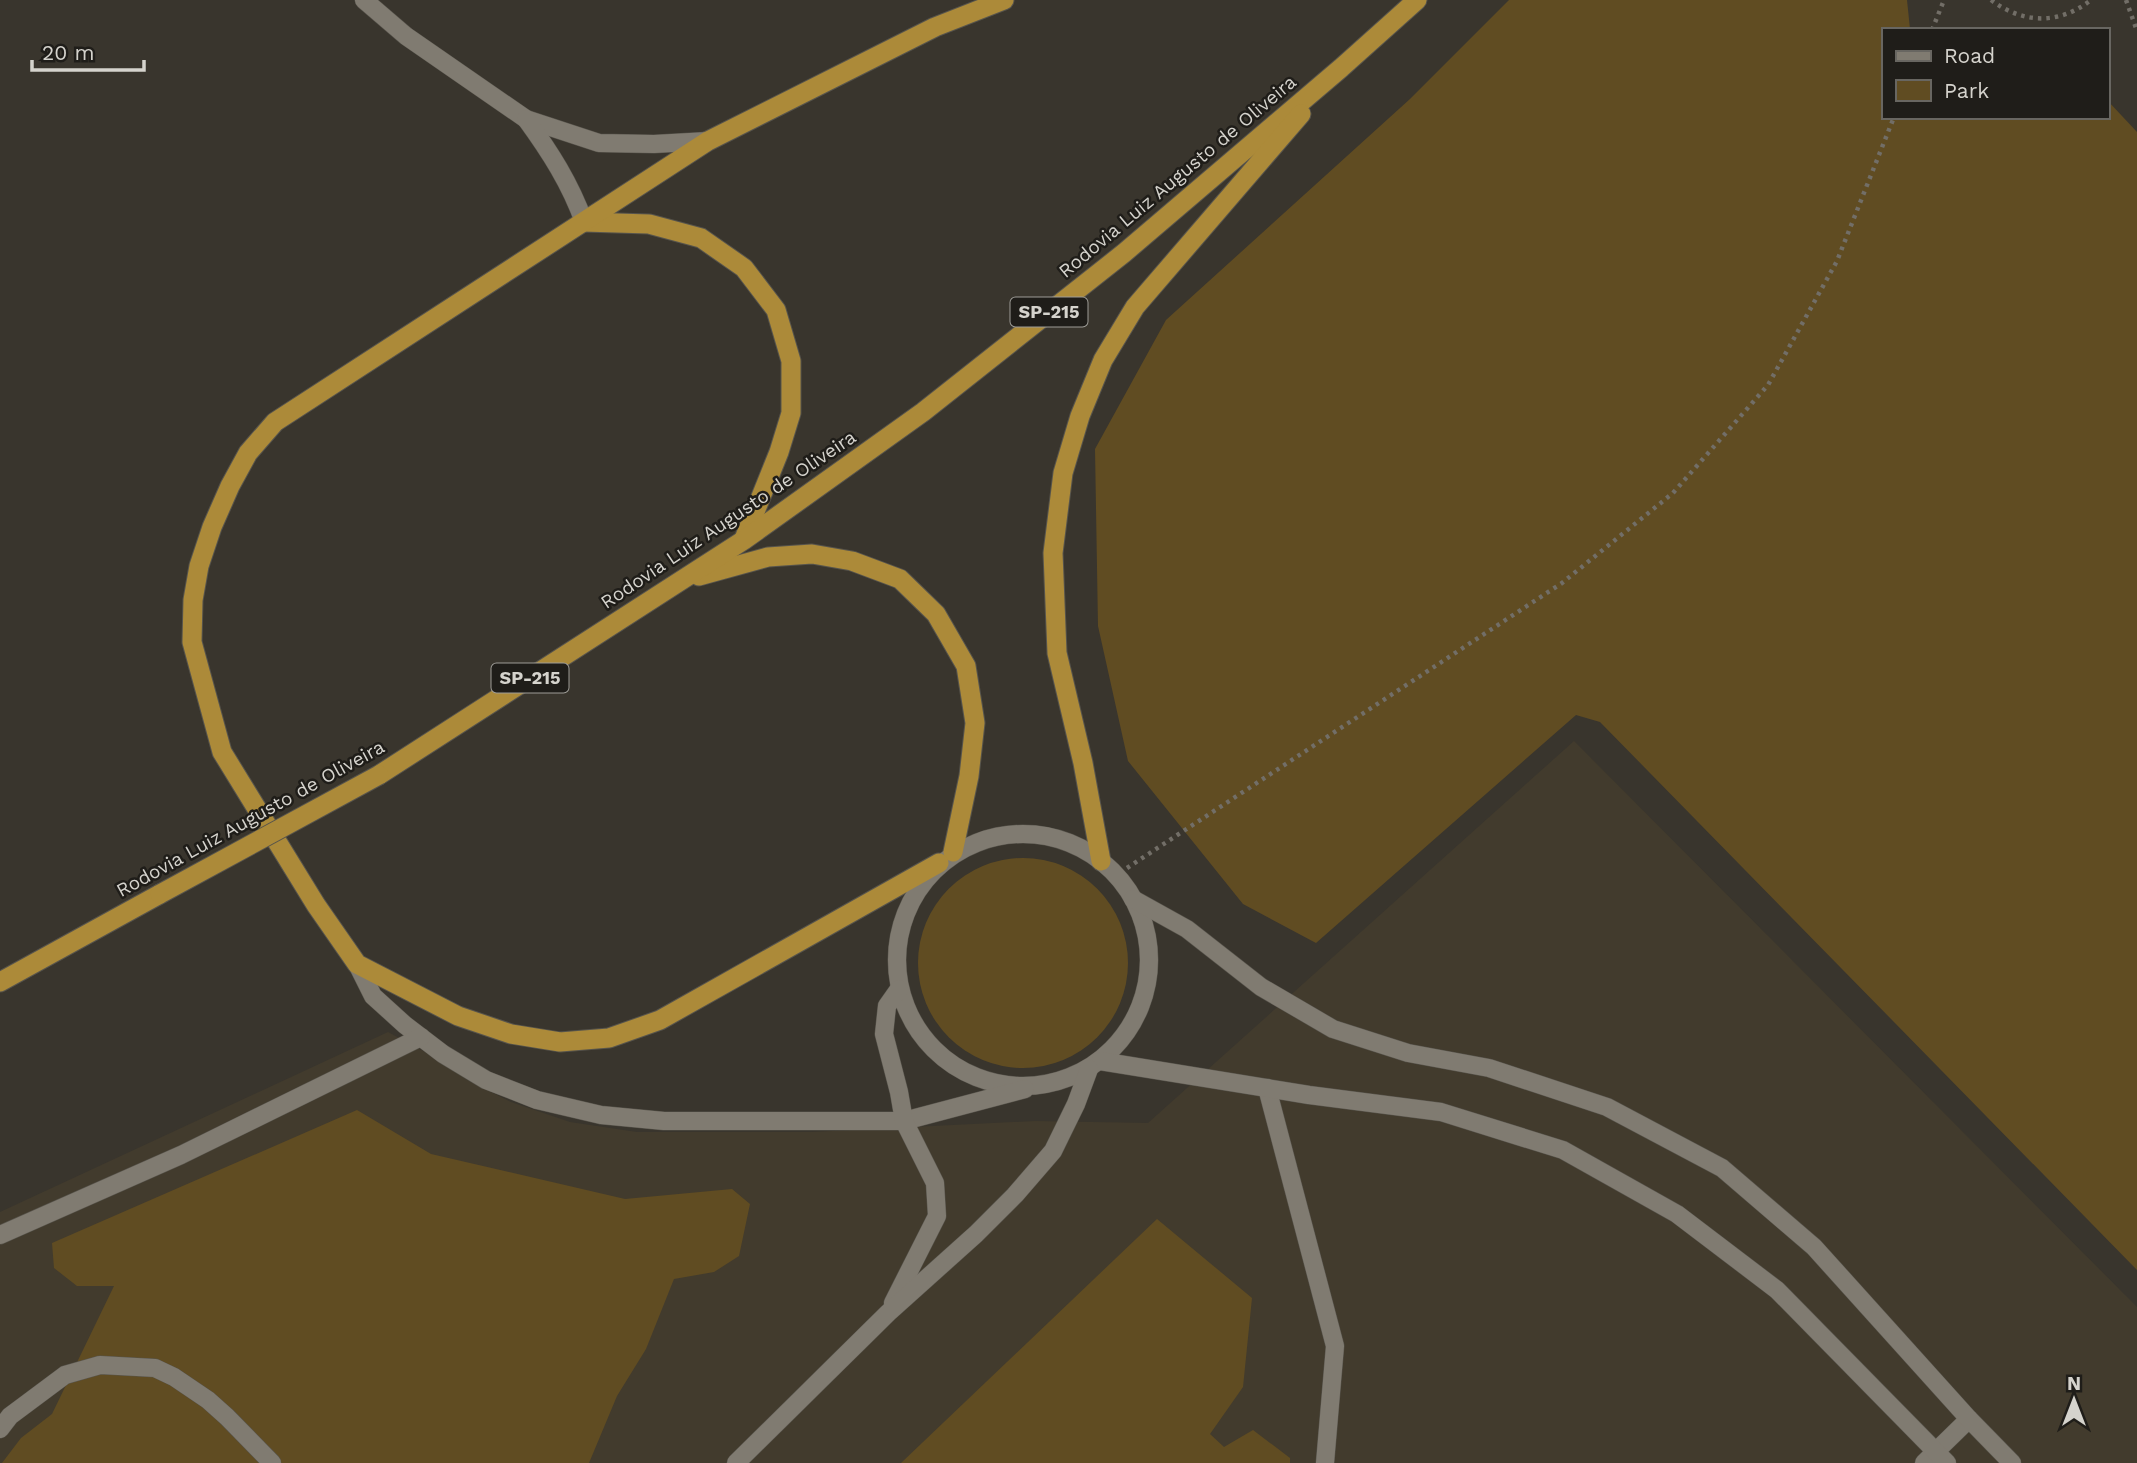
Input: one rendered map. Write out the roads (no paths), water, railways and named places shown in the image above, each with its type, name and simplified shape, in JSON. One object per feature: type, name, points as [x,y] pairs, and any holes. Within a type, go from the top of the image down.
[{"type":"highway","points":[[682,581],[768,557],[812,554],[852,561],[900,579],[936,614],[965,666],[975,723],[969,776],[946,857],[660,1020],[609,1038],[560,1042],[511,1034],[458,1016],[357,964],[316,905],[222,752],[192,642],[193,600],[199,566],[212,527],[248,453],[275,422],[708,141],[935,27],[1004,0]]},
{"type":"highway","name":"Rodovia Luiz Augusto de Oliveira","points":[[0,982],[379,775],[744,540],[933,404],[1124,253],[1417,0]]},
{"type":"highway","points":[[1101,862],[1083,763],[1057,653],[1053,553],[1063,473],[1080,416],[1103,360],[1135,307],[1341,68]]},
{"type":"highway","points":[[583,222],[649,224],[701,238],[744,268],[776,310],[791,361],[791,413],[779,452],[744,540]]},
{"type":"street","points":[[364,0],[406,36],[526,119],[599,143],[708,141]]},
{"type":"street","points":[[526,119],[554,158],[573,193],[583,222]]},
{"type":"street","points":[[736,1463],[888,1313],[1015,1195],[1053,1151],[1095,1065],[1130,1029],[1147,986],[1149,942],[1133,899],[1118,874],[1069,844],[1031,833],[985,837],[946,857],[900,926],[899,989],[925,1042],[973,1077],[1032,1087]]},
{"type":"street","points":[[1133,899],[1187,929],[1261,986],[1332,1029],[1408,1053],[1489,1068],[1607,1107],[1722,1168],[1814,1247],[2012,1463]]},
{"type":"street","points":[[357,964],[373,996],[443,1054],[486,1080],[537,1100],[601,1115],[664,1121],[904,1121],[1062,1081],[1095,1065],[1441,1112],[1563,1150],[1677,1214],[1777,1290],[1936,1460],[1969,1419]]},
{"type":"street","points":[[888,1313],[937,1216],[935,1183],[904,1121],[884,1034],[887,1006],[899,989]]},
{"type":"street","points":[[0,1235],[181,1155],[421,1037]]},
{"type":"street","points":[[1267,1088],[1335,1346],[1325,1463]]},
{"type":"street","points":[[0,1429],[10,1416],[65,1375],[100,1365],[155,1368],[174,1377],[208,1400],[272,1463]]}]
